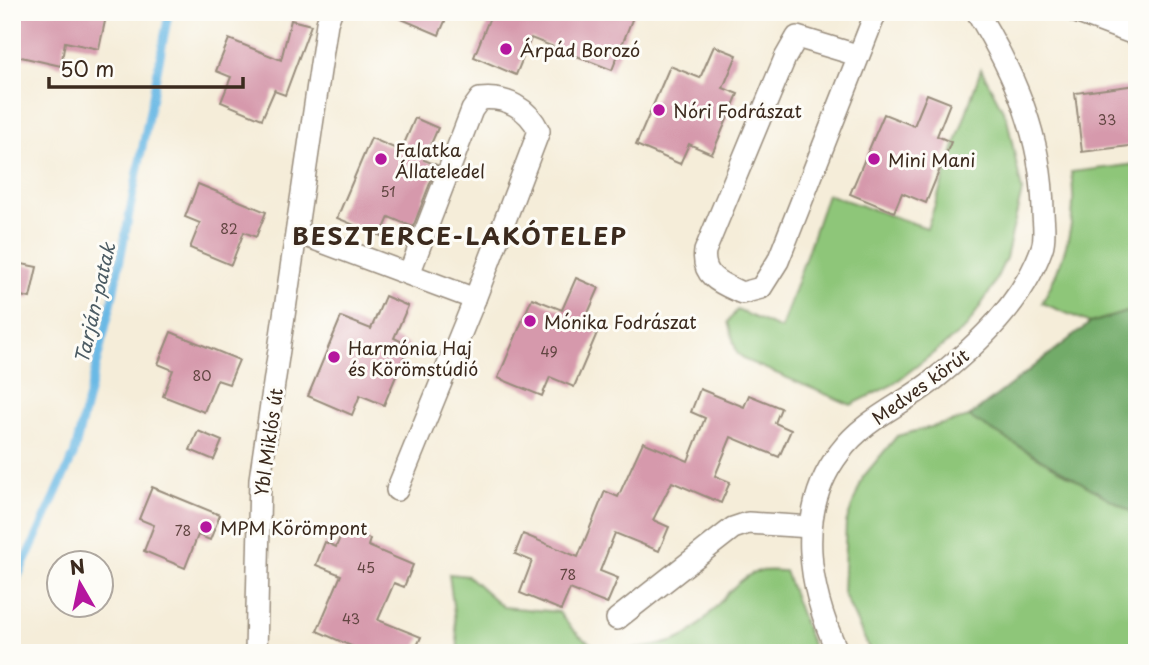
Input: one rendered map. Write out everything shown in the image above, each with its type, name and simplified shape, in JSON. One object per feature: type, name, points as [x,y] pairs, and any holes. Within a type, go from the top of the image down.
[{"type":"street","name":"Ybl Miklós út","points":[[258,653],[256,629],[260,479],[327,23],[331,12]]},
{"type":"street","points":[[858,55],[797,37],[785,58],[705,251],[703,263],[709,275],[721,284],[742,293],[761,288],[778,261],[876,12]]},
{"type":"street","name":"Medves körút","points":[[838,653],[821,617],[812,569],[811,527],[814,496],[840,450],[867,424],[931,383],[976,346],[1029,279],[1044,245],[1040,159],[1031,127],[1019,89],[977,12]]},
{"type":"street","points":[[1076,12],[1137,35]]},
{"type":"street","points":[[397,490],[540,131],[524,109],[495,97],[480,99],[471,110],[409,274]]},
{"type":"street","points":[[298,233],[475,299]]},
{"type":"street","points":[[617,619],[733,528],[748,523],[811,527]]},
{"type":"green space","points":[[981,69],[1007,118],[1022,191],[1006,258],[992,288],[966,328],[892,385],[851,405],[747,361],[737,353],[728,322],[737,310],[781,329],[827,194],[927,228]]},
{"type":"green space","points":[[1137,164],[1137,309],[1090,323],[1042,303],[1068,240],[1073,207],[1071,172]]},
{"type":"green space","points":[[1137,309],[1137,515],[969,417],[1090,323]]},
{"type":"green space","points":[[969,417],[1137,515],[1137,653],[871,653],[843,592],[846,523],[863,477],[897,436]]},
{"type":"green space","points":[[785,571],[815,653],[459,653],[449,574],[468,576],[503,607],[559,612],[581,637],[590,643],[612,649],[626,649],[655,646],[681,638],[698,626],[728,593],[753,573]]},
{"type":"building","points":[[16,12],[107,12],[99,49],[65,42],[61,66],[12,55]]},
{"type":"building","points":[[385,12],[449,12],[439,35]]},
{"type":"building","points":[[492,12],[635,12],[612,70],[531,38],[516,75],[474,57]]},
{"type":"building","points":[[291,20],[311,25],[285,95],[274,91],[262,119],[221,102],[231,77],[216,71],[229,39],[281,60]]},
{"type":"building","points":[[714,46],[737,55],[723,88],[738,94],[712,154],[689,144],[680,164],[636,145],[670,66],[700,78]]},
{"type":"building","points":[[1137,85],[1137,145],[1082,152],[1075,93]]},
{"type":"building","points":[[927,94],[950,103],[937,136],[951,142],[926,203],[902,193],[894,212],[850,194],[884,114],[914,126]]},
{"type":"building","points":[[415,118],[438,128],[424,160],[437,165],[413,227],[389,217],[381,236],[337,218],[371,138],[401,151]]},
{"type":"building","points":[[198,184],[266,212],[256,237],[244,232],[231,265],[190,248],[200,223],[185,217]]},
{"type":"building","points":[[12,262],[37,267],[30,298],[12,294]]},
{"type":"building","points":[[576,278],[599,288],[585,320],[600,326],[574,387],[550,377],[542,396],[498,378],[532,298],[562,310]]},
{"type":"building","points":[[385,296],[408,306],[394,338],[409,345],[384,405],[360,395],[352,415],[308,396],[341,317],[371,329]]},
{"type":"building","points":[[171,332],[239,360],[229,384],[217,380],[204,412],[163,396],[173,370],[158,364]]},
{"type":"building","points":[[700,389],[744,407],[749,395],[781,408],[775,423],[791,430],[779,457],[731,437],[715,476],[730,482],[721,503],[672,482],[653,520],[669,527],[659,551],[615,533],[600,571],[618,578],[607,604],[570,589],[561,610],[520,593],[532,561],[515,554],[523,534],[578,557],[605,491],[618,497],[643,442],[688,461],[705,418],[691,412]]},
{"type":"building","points":[[198,431],[222,441],[214,460],[190,450]]},
{"type":"building","points":[[152,487],[220,515],[210,540],[198,535],[185,568],[144,551],[154,525],[139,519]]},
{"type":"building","points":[[344,528],[370,539],[368,546],[413,565],[404,587],[394,583],[378,620],[421,637],[414,653],[367,653],[317,631],[341,575],[316,565],[325,542],[336,547]]},
{"type":"waterway","name":"Tarján-patak","points":[[12,590],[74,454],[112,302],[169,12]]},
{"type":"place","name":"Árpád Borozó","points":[[506,49]]},
{"type":"place","name":"Nóri Fodrászat","points":[[659,110]]},
{"type":"place","name":"Falatka Állateledel","points":[[381,159]]},
{"type":"place","name":"Mini Mani","points":[[874,159]]},
{"type":"place","name":"Mónika Fodrászat","points":[[530,321]]},
{"type":"place","name":"Harmónia Haj és Körömstúdió","points":[[334,357]]},
{"type":"place","name":"MPM Körömpont","points":[[206,527]]},
{"type":"district","name":"BESZTERCE-LAKÓTELEP","points":[[460,235]]}]
